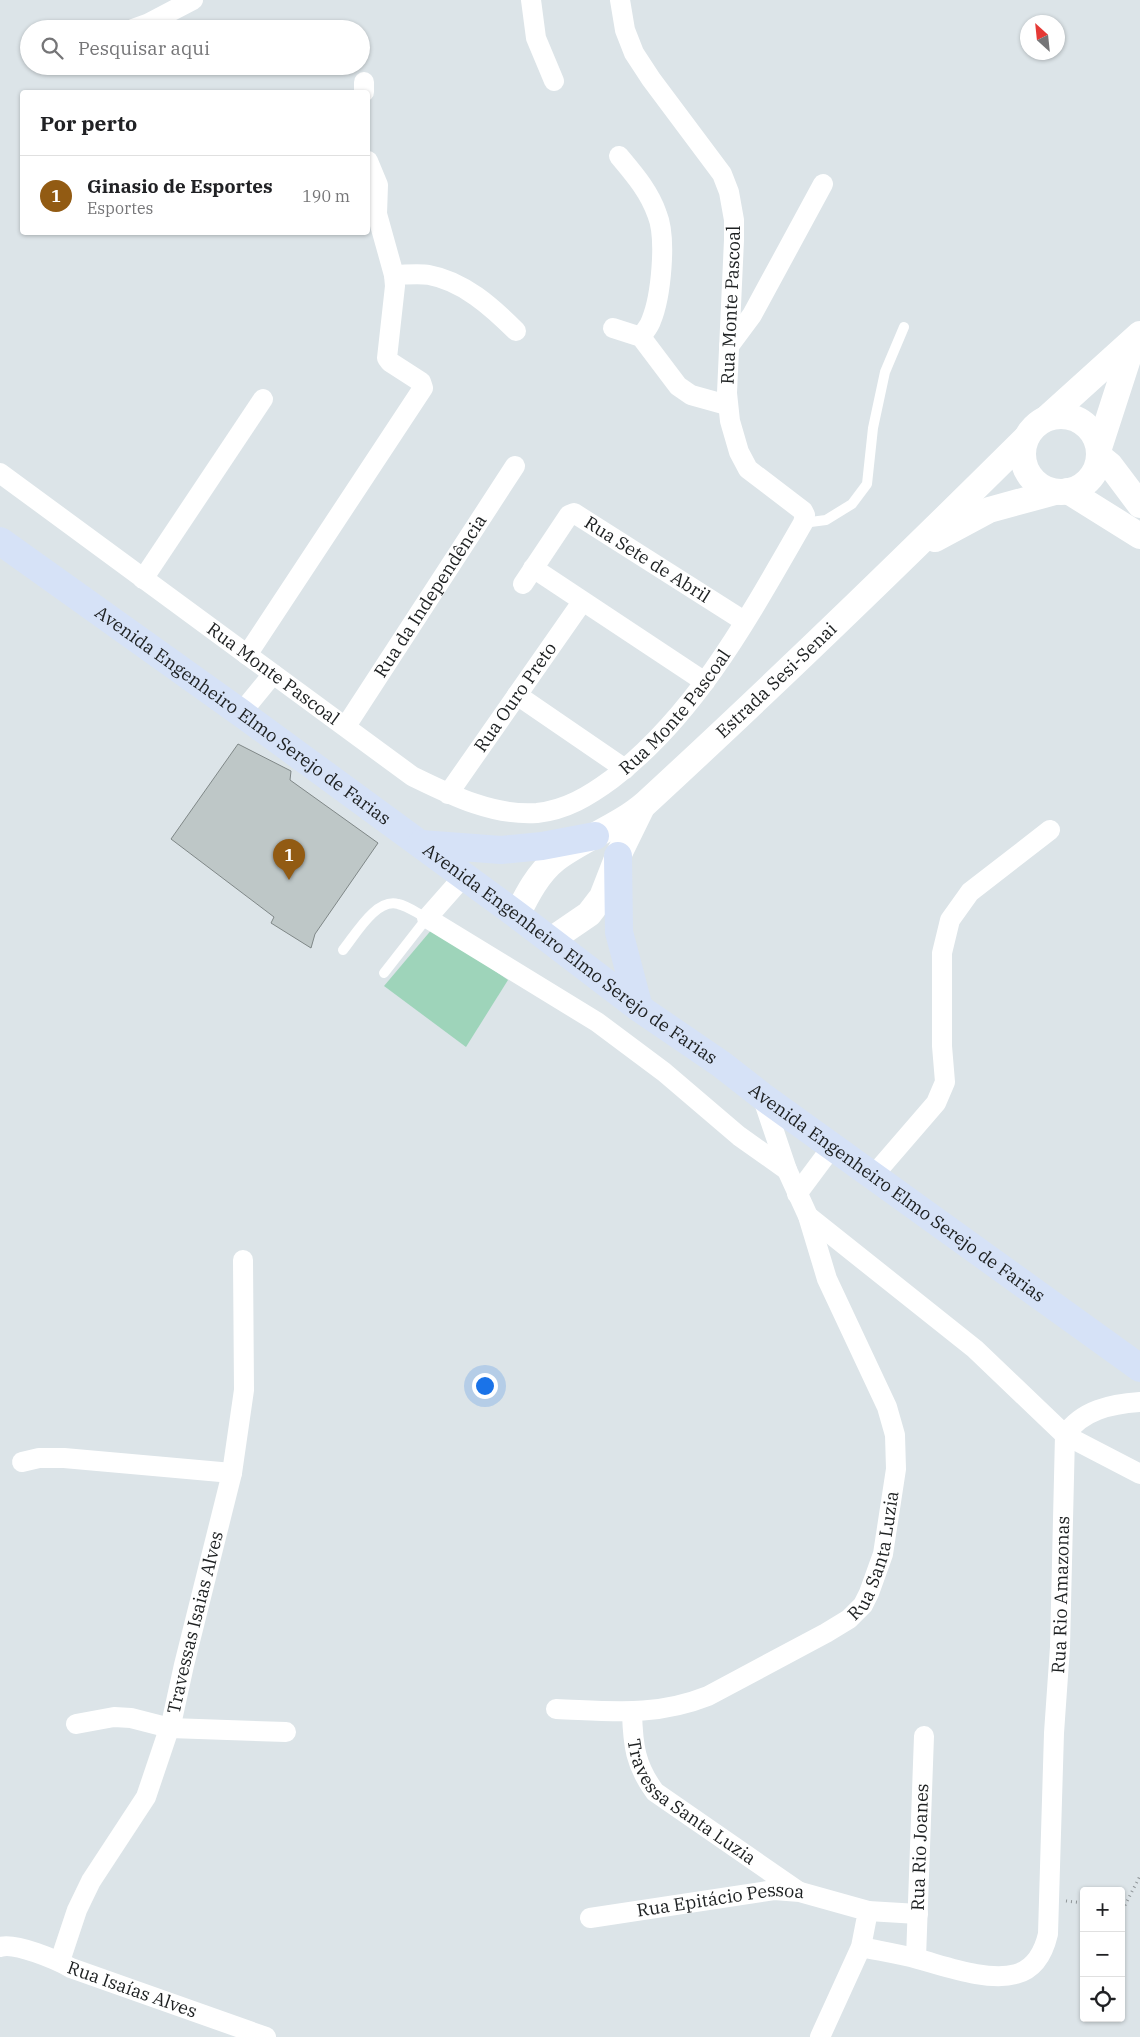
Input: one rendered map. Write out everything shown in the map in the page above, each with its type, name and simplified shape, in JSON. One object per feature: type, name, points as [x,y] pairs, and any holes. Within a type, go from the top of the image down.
[{"type":"main road","name":"Avenida Engenheiro Elmo Serejo de Farias","points":[[0,541],[421,844],[639,1008],[721,1064],[832,1147],[1140,1368]]},
{"type":"main road","points":[[421,844],[501,850],[542,846],[595,836]]},
{"type":"main road","points":[[618,856],[619,932],[639,1008]]},
{"type":"street","points":[[153,20],[193,0]]},
{"type":"street","points":[[531,0],[536,38],[554,81]]},
{"type":"street","name":"Rua Monte Pascoal","points":[[0,473],[412,776],[448,794],[489,808],[536,813],[556,810],[577,802],[625,769],[661,736],[705,682],[804,523],[805,515],[803,511],[752,474],[744,462],[734,436],[727,405],[734,220],[727,183],[717,164],[651,79],[634,53],[625,30],[620,0]]},
{"type":"street","points":[[619,156],[644,187],[661,225],[659,291],[650,323],[641,338]]},
{"type":"street","points":[[247,655],[423,388],[421,382],[390,362],[388,358],[395,286],[394,275],[377,214],[378,185],[370,166]]},
{"type":"street","points":[[729,346],[752,315],[823,184]]},
{"type":"street","points":[[394,275],[428,274],[452,282],[492,308],[516,331]]},
{"type":"street","points":[[613,328],[641,338],[678,386],[691,395],[727,405]]},
{"type":"street","points":[[1137,337],[1047,418],[1031,430],[1026,438],[1022,455],[1027,472],[1034,481],[1044,488],[1061,491],[1140,536]]},
{"type":"street","points":[[1061,491],[1086,483],[1097,466],[1099,452],[1137,337]]},
{"type":"street","points":[[143,579],[263,399]]},
{"type":"street","points":[[1047,418],[1058,415],[1080,420],[1092,432],[1099,452],[1140,505]]},
{"type":"street","name":"Estrada Sesi-Senai","points":[[517,915],[530,890],[555,860],[642,806],[910,552],[1026,438]]},
{"type":"street","name":"Rua da Independência","points":[[346,726],[515,466]]},
{"type":"street","name":"Estrada Sesi-Senai","points":[[910,552],[989,510],[1061,491]]},
{"type":"street","name":"Rua Sete de Abril","points":[[582,602],[528,576],[569,516],[574,513],[744,621]]},
{"type":"street","points":[[582,602],[705,682]]},
{"type":"street","name":"Rua Ouro Preto","points":[[448,794],[582,602]]},
{"type":"street","points":[[241,714],[273,674]]},
{"type":"street","points":[[517,695],[625,769]]},
{"type":"street","name":"Estrada Sesi-Senai","points":[[551,940],[589,914],[602,897],[618,856],[642,806]]},
{"type":"street","points":[[873,1176],[936,1103],[944,1082],[942,953],[950,920],[970,892],[1050,830]]},
{"type":"street","points":[[464,876],[427,918],[597,1022],[664,1072],[739,1136],[787,1170]]},
{"type":"street","points":[[762,1096],[797,1194]]},
{"type":"street","points":[[797,1194],[832,1147]]},
{"type":"street","name":"Rua Santa Luzia","points":[[556,1709],[632,1713],[691,1703],[726,1688],[848,1619],[863,1605],[872,1586],[883,1554],[891,1512],[896,1469],[895,1435],[887,1407],[826,1279],[808,1216],[797,1194]]},
{"type":"street","points":[[808,1216],[975,1349],[1065,1435],[1140,1474]]},
{"type":"street","name":"Travessas Isaias Alves","points":[[60,1961],[78,1910],[91,1881],[146,1797],[170,1728],[232,1473],[244,1390],[243,1260]]},
{"type":"street","points":[[1065,1435],[1080,1418],[1101,1409],[1140,1402]]},
{"type":"street","name":"Rua Rio Amazonas","points":[[861,1947],[916,1958],[966,1971],[1003,1976],[1025,1970],[1033,1964],[1044,1949],[1048,1934],[1054,1733],[1060,1647],[1065,1435]]},
{"type":"street","points":[[22,1462],[39,1458],[64,1458],[232,1473]]},
{"type":"street","name":"Travessa Santa Luzia","points":[[632,1713],[633,1742],[636,1759],[642,1773],[655,1792],[800,1892]]},
{"type":"street","points":[[76,1724],[114,1717],[131,1718],[170,1728],[286,1732]]},
{"type":"street","name":"Rua Rio Joanes","points":[[916,1958],[924,1736]]},
{"type":"street","name":"Rua Epitácio Pessoa","points":[[590,1918],[761,1890],[800,1892],[859,1908],[918,1914]]},
{"type":"street","points":[[820,2037],[861,1947],[859,1908]]},
{"type":"street","name":"Rua Isaías Alves","points":[[0,1947],[14,1947],[60,1961],[71,1968],[218,2029],[266,2037]]},
{"type":"lane","points":[[804,523],[826,520],[852,504],[867,484],[873,428],[885,372],[904,327]]},
{"type":"lane","points":[[343,950],[378,907],[388,903],[400,904],[427,918],[384,973]]},
{"type":"path","points":[[1125,1905],[1140,1876]]},
{"type":"green space","points":[[433,928],[508,980],[466,1047],[384,986]]},
{"type":"building","points":[[238,744],[291,771],[290,780],[378,843],[315,934],[311,948],[271,923],[274,917],[171,839]]},
{"type":"place","name":"Ginasio de Esportes","points":[[289,880]]}]
